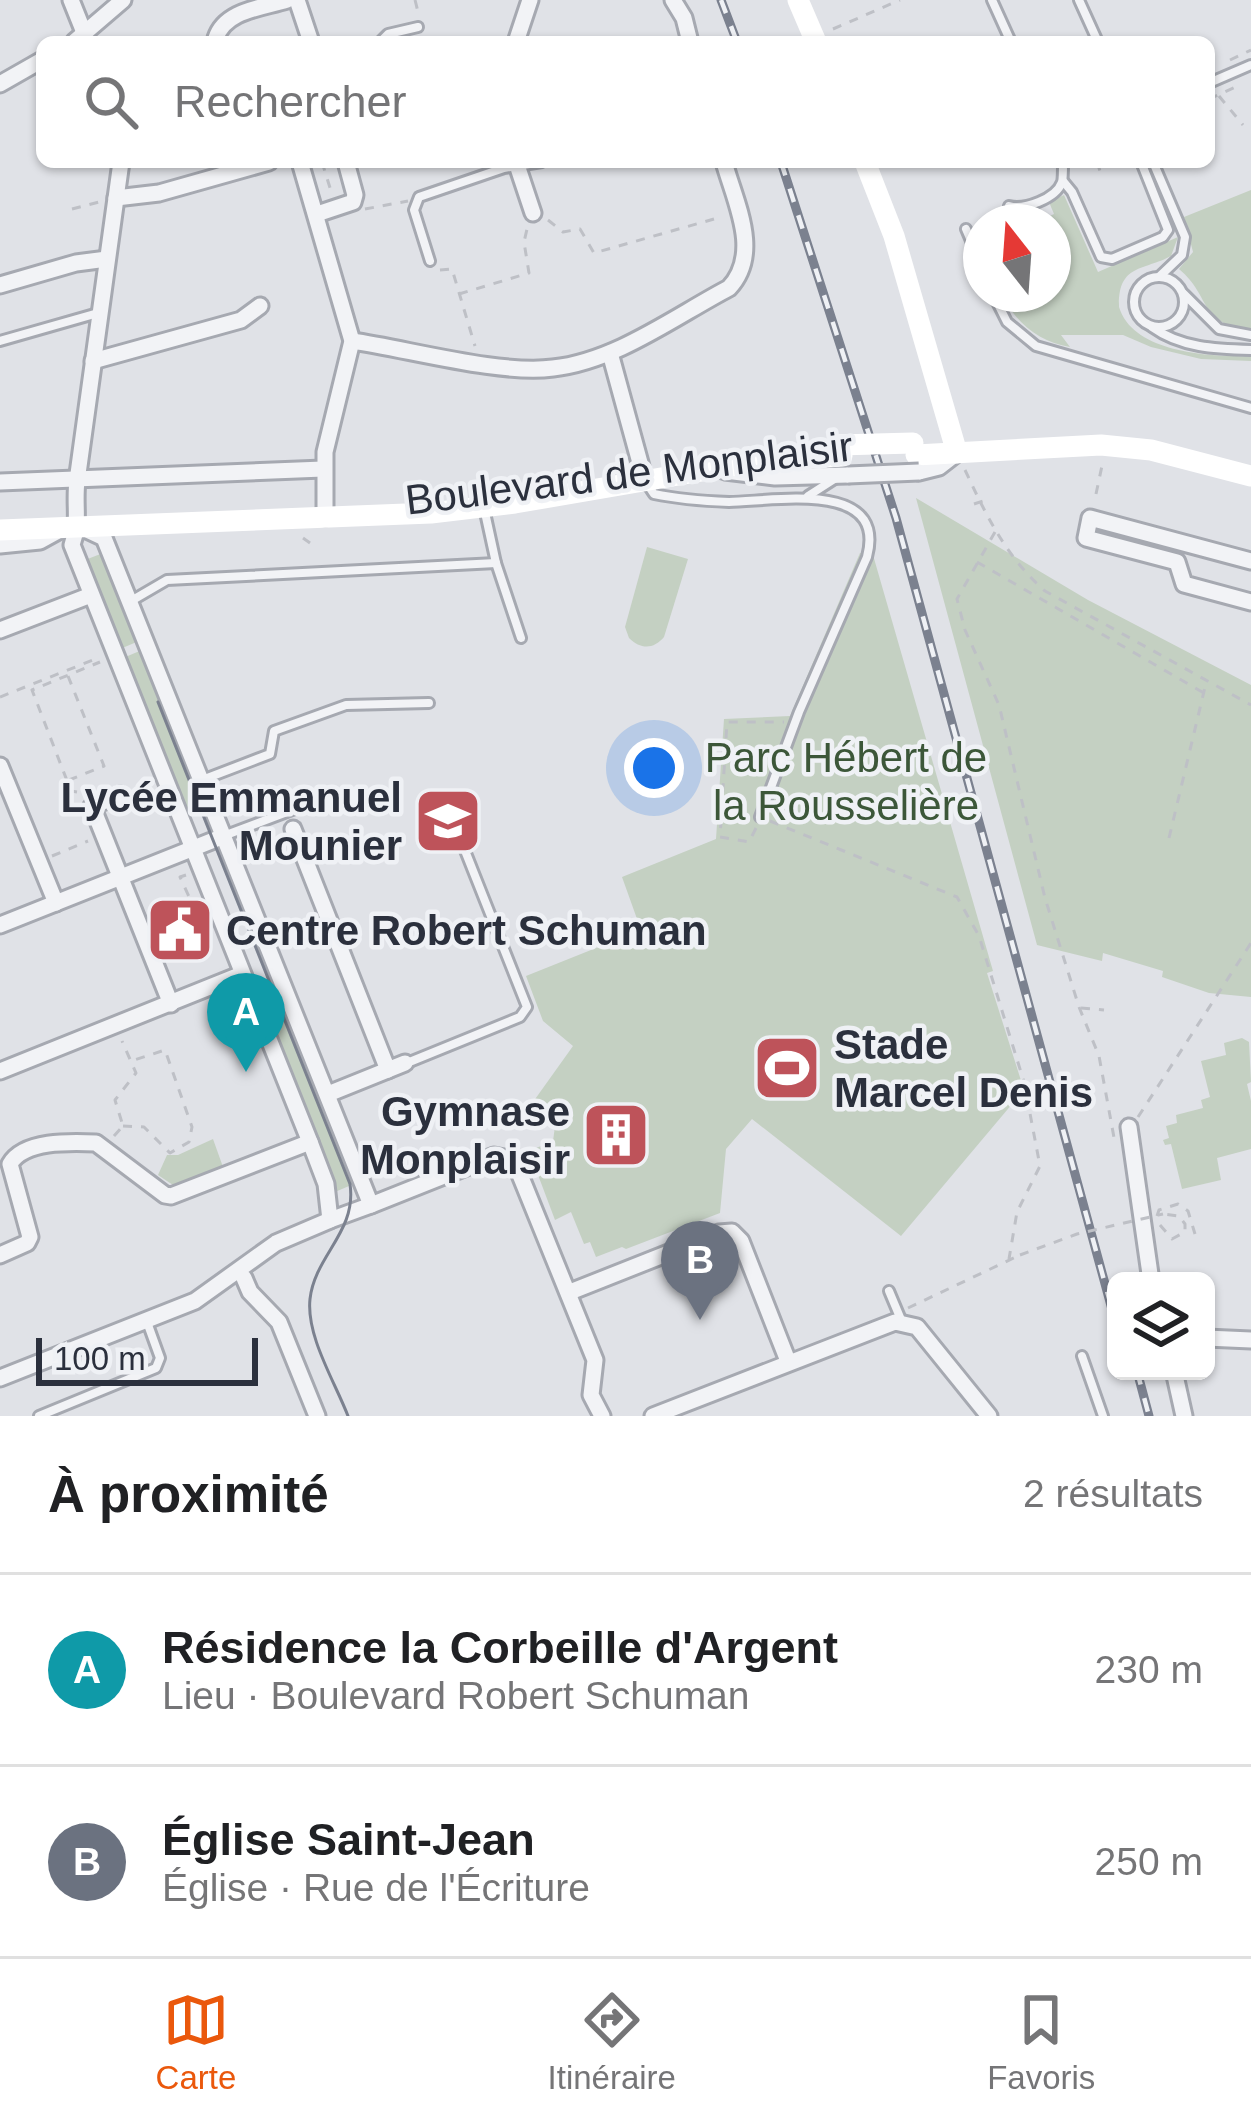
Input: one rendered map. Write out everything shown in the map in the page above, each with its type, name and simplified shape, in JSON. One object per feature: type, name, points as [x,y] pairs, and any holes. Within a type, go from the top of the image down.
[{"type":"main road","points":[[798,0],[824,36]]},
{"type":"main road","points":[[867,168],[894,236],[955,447]]},
{"type":"main road","name":"Boulevard de Monplaisir","points":[[324,511],[643,474],[916,457],[955,447],[1139,448],[1251,476]]},
{"type":"main road","name":"Boulevard de Monplaisir","points":[[0,530],[73,522],[484,507],[750,450],[842,463]]},
{"type":"main road","name":"Boulevard de Monplaisir","points":[[0,517],[73,522]]},
{"type":"street","points":[[71,0],[86,34],[123,0]]},
{"type":"street","points":[[217,36],[221,24],[230,18],[287,0]]},
{"type":"street","points":[[297,0],[309,36]]},
{"type":"street","points":[[518,36],[530,0]]},
{"type":"street","points":[[673,0],[688,36]]},
{"type":"street","points":[[0,84],[36,63]]},
{"type":"street","points":[[119,168],[110,199],[72,545],[310,1142],[326,1184],[330,1220]]},
{"type":"street","points":[[110,199],[159,194],[248,168]]},
{"type":"street","points":[[302,168],[352,341],[323,469],[324,511]]},
{"type":"street","points":[[317,214],[350,205],[355,199],[347,168]]},
{"type":"street","points":[[518,168],[533,213]]},
{"type":"street","points":[[352,341],[521,369],[566,366],[610,352],[737,279],[747,251],[726,168]]},
{"type":"street","points":[[0,285],[107,259]]},
{"type":"street","points":[[93,361],[241,320],[260,306]]},
{"type":"street","points":[[610,352],[643,474]]},
{"type":"street","points":[[842,463],[916,457]]},
{"type":"street","points":[[0,482],[323,469]]},
{"type":"street","points":[[1251,561],[1090,518],[1086,538],[1177,562],[1184,584],[1251,602]]},
{"type":"street","points":[[73,522],[104,538],[370,1205]]},
{"type":"street","name":"Boulevard de Monplaisir","points":[[0,545],[40,542],[73,522]]},
{"type":"street","points":[[0,630],[91,595]]},
{"type":"street","points":[[0,766],[4,789],[56,903]]},
{"type":"street","points":[[120,795],[92,806],[171,1004]]},
{"type":"street","points":[[293,829],[388,1070]]},
{"type":"street","points":[[0,925],[224,836]]},
{"type":"street","points":[[0,1071],[242,974]]},
{"type":"street","points":[[328,1094],[405,1063]]},
{"type":"street","points":[[1129,1127],[1150,1272]]},
{"type":"street","points":[[0,1255],[27,1244],[30,1237],[10,1164],[28,1148],[96,1143],[171,1196],[310,1142]]},
{"type":"street","points":[[0,1378],[209,1294],[242,1275],[276,1243],[494,1156],[509,1157],[518,1165],[595,1360],[591,1395],[602,1416]]},
{"type":"street","points":[[570,1292],[732,1232],[741,1241],[788,1361]]},
{"type":"street","points":[[242,1275],[250,1292],[279,1322],[316,1416]]},
{"type":"street","points":[[657,1415],[906,1315],[989,1416]]},
{"type":"street","points":[[1215,1338],[1251,1340]]},
{"type":"street","points":[[1176,1380],[1184,1416]]},
{"type":"lane","points":[[992,0],[1008,36]]},
{"type":"lane","points":[[1079,0],[1095,36]]},
{"type":"lane","points":[[386,36],[418,26]]},
{"type":"lane","points":[[1215,80],[1251,64]]},
{"type":"lane","points":[[430,261],[414,210],[416,201],[505,168]]},
{"type":"lane","points":[[1030,204],[1056,193],[1063,168]]},
{"type":"lane","points":[[1063,181],[1101,256],[1112,259],[1163,237],[1168,230],[1143,168]]},
{"type":"lane","points":[[1156,168],[1185,237],[1182,255],[1160,276],[1144,281],[1134,294],[1137,316],[1174,341],[1251,350]]},
{"type":"lane","points":[[1160,276],[1175,282],[1219,329],[1251,335]]},
{"type":"lane","points":[[1151,326],[1164,327],[1175,321],[1183,310],[1182,291]]},
{"type":"lane","points":[[1002,312],[1036,346],[1251,408]]},
{"type":"lane","points":[[0,341],[100,313]]},
{"type":"lane","points":[[806,496],[842,463]]},
{"type":"lane","points":[[643,474],[654,494],[672,498],[730,502],[806,496],[841,504],[862,519],[872,540],[760,817]]},
{"type":"lane","points":[[484,507],[496,563],[521,638]]},
{"type":"lane","points":[[130,602],[167,580],[496,563]]},
{"type":"lane","points":[[201,781],[266,760],[274,731],[346,706],[429,703]]},
{"type":"lane","points":[[224,836],[303,806]]},
{"type":"lane","points":[[405,1063],[520,1017],[526,1010],[460,838]]},
{"type":"lane","points":[[889,1291],[906,1315]]},
{"type":"lane","points":[[39,1416],[156,1368],[160,1358],[147,1321]]},
{"type":"lane","points":[[1082,1356],[1103,1416]]},
{"type":"path","points":[[415,0],[418,26]]},
{"type":"path","points":[[824,36],[900,0]]},
{"type":"path","points":[[1218,94],[1222,105],[1244,125]]},
{"type":"path","points":[[324,168],[331,191]]},
{"type":"path","points":[[1098,168],[1102,177]]},
{"type":"path","points":[[72,209],[110,199]]},
{"type":"path","points":[[363,209],[416,201]]},
{"type":"path","points":[[555,229],[580,229],[594,253],[714,218]]},
{"type":"path","points":[[459,294],[529,273],[526,236]]},
{"type":"path","points":[[430,261],[438,270],[452,269],[476,352]]},
{"type":"path","points":[[955,447],[977,504],[1023,572],[1045,591],[1251,705]]},
{"type":"path","points":[[1096,494],[1103,461]]},
{"type":"path","points":[[977,504],[989,499]]},
{"type":"path","points":[[995,532],[957,599],[999,705],[1045,898],[1099,1056],[1115,1144]]},
{"type":"path","points":[[303,538],[310,543]]},
{"type":"path","points":[[975,562],[1204,693]]},
{"type":"path","points":[[1040,599],[1045,591]]},
{"type":"path","points":[[0,697],[99,660],[32,690],[71,790],[77,792]]},
{"type":"path","points":[[68,675],[104,766],[68,781]]},
{"type":"path","points":[[1169,838],[1207,681]]},
{"type":"path","points":[[796,722],[727,722],[720,837],[749,842],[760,817],[957,897],[979,936],[1024,1082],[1040,1166],[1017,1213],[1009,1259]]},
{"type":"path","points":[[45,859],[95,838]]},
{"type":"path","points":[[186,874],[180,877],[196,914]]},
{"type":"path","points":[[1129,1127],[1251,944]]},
{"type":"path","points":[[1079,1007],[1103,1010]]},
{"type":"path","points":[[119,1034],[136,1073],[115,1100],[123,1126]]},
{"type":"path","points":[[123,1126],[144,1127],[170,1154],[189,1142],[192,1127],[165,1050],[131,1061]]},
{"type":"path","points":[[113,1137],[123,1126]]},
{"type":"path","points":[[906,1315],[1009,1259],[1077,1234],[1168,1213],[1183,1220],[1185,1232],[1172,1239],[1160,1225],[1159,1210],[1178,1204],[1188,1211],[1196,1234]]},
{"type":"green space","points":[[1251,190],[1251,332],[1213,314],[1179,269],[1193,252],[1184,217]]},
{"type":"green space","points":[[1064,195],[1068,204],[1050,204]]},
{"type":"green space","points":[[1071,211],[1098,272],[1178,237],[1171,256],[1134,271],[1123,283],[1119,307],[1140,334],[1175,349],[1251,356],[1251,361],[1201,359],[1123,335],[1061,335],[1070,347],[1029,330],[1014,314],[1071,312]]},
{"type":"green space","name":"Parc Hébert de la Rousselière","points":[[916,498],[1088,600],[1251,685],[1251,997],[1209,993],[1162,977],[1163,971],[1103,953],[1102,961],[1037,945]]},
{"type":"green space","points":[[647,547],[688,559],[664,637],[647,647],[629,638],[625,627]]},
{"type":"green space","points":[[103,553],[139,641],[120,649],[85,560]]},
{"type":"green space","name":"Stade Marcel Denis","points":[[860,553],[873,555],[993,971],[987,973],[1024,1090],[901,1236],[752,1119],[726,1149],[720,1213],[596,1257],[590,1242],[584,1244],[571,1212],[555,1220],[529,1151],[553,1141],[556,1119],[533,1102],[573,1046],[543,1021],[526,976],[641,930],[622,877],[716,839],[724,719],[790,716]]},
{"type":"green space","points":[[142,650],[206,809],[187,817],[123,658]]},
{"type":"green space","points":[[278,991],[356,1183],[335,1192],[259,998]]},
{"type":"green space","points":[[1242,1038],[1249,1042],[1251,1149],[1217,1158],[1221,1180],[1182,1189],[1171,1144],[1163,1140],[1169,1138],[1166,1126],[1177,1123],[1176,1115],[1203,1108],[1201,1100],[1210,1097],[1201,1061],[1226,1055],[1224,1043]]},
{"type":"green space","points":[[213,1139],[223,1167],[173,1185],[158,1175],[167,1155],[178,1155]]},
{"type":"tram line","points":[[158,702],[350,1184],[347,1216],[319,1269],[310,1299],[312,1328],[348,1416]]},
{"type":"railway","points":[[721,0],[735,36]]},
{"type":"railway","points":[[783,168],[896,518],[1107,1291]]},
{"type":"railway","points":[[1139,1380],[1149,1416]]},
{"type":"place","name":"Lycée Emmanuel Mounier","points":[[448,821]]},
{"type":"place","name":"Centre Robert Schuman","points":[[180,930]]},
{"type":"place","name":"Stade Marcel Denis","points":[[787,1068]]},
{"type":"place","name":"Résidence la Corbeille d'Argent","points":[[246,1072]]},
{"type":"place","name":"Gymnase Monplaisir","points":[[616,1135]]},
{"type":"place","name":"Église Saint-Jean","points":[[700,1320]]}]
